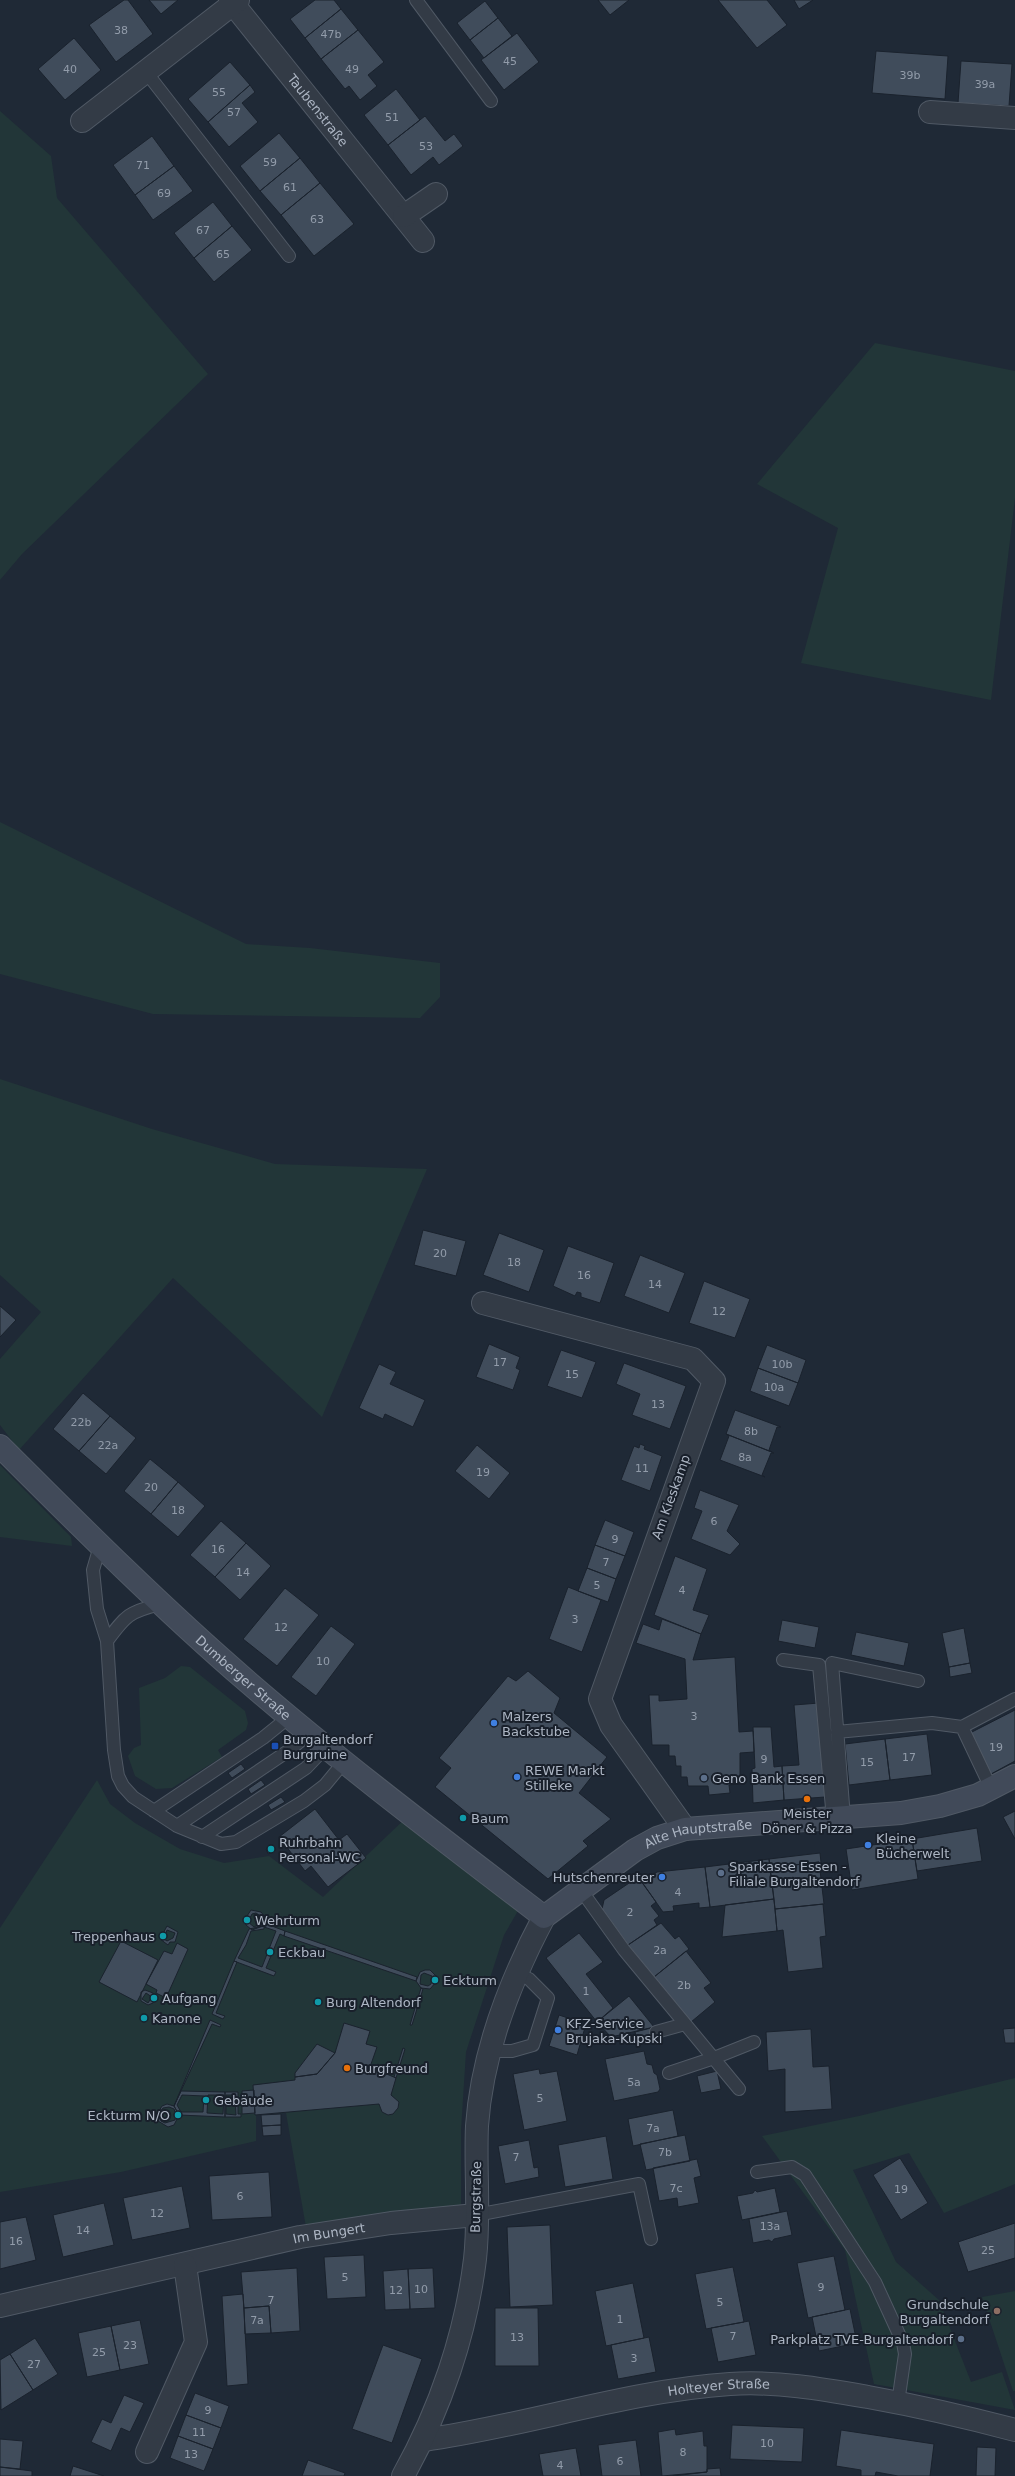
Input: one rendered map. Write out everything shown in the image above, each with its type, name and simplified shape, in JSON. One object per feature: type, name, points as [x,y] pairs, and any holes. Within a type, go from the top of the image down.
[{"type":"main road","name":"Dumberger Straße","points":[[0,1446],[160,1604],[308,1734],[544,1917]]},
{"type":"main road","name":"Alte Hauptstraße","points":[[544,1917],[635,1850],[658,1838],[685,1829],[901,1813],[940,1806],[978,1795],[1015,1776]]},
{"type":"street","name":"Taubenstraße","points":[[82,121],[234,1],[423,241]]},
{"type":"street","points":[[930,112],[1015,118]]},
{"type":"street","points":[[404,216],[436,194]]},
{"type":"street","name":"Am Kieskamp","points":[[483,1303],[693,1359],[714,1381],[600,1699],[611,1725],[685,1829]]},
{"type":"street","name":"Burgstraße","points":[[403,2476],[424,2440],[449,2372],[468,2303],[475,2258],[478,2118],[480,2095],[489,2052],[516,1973],[544,1917]]},
{"type":"street","name":"Im Bungert","points":[[0,2306],[185,2265],[300,2237],[391,2223],[476,2215]]},
{"type":"street","points":[[147,2452],[196,2342],[185,2265]]},
{"type":"street","name":"Holteyer Straße","points":[[424,2440],[474,2433],[670,2392],[729,2384],[779,2384],[898,2403],[966,2416],[1015,2430]]},
{"type":"lane","points":[[416,0],[491,101]]},
{"type":"lane","points":[[146,72],[289,256]]},
{"type":"lane","points":[[100,1546],[93,1570],[96,1609],[107,1641],[118,1776],[123,1786],[133,1797],[177,1826],[202,1837],[221,1844],[236,1842],[304,1801],[325,1785],[344,1762]]},
{"type":"lane","points":[[107,1641],[118,1625],[134,1610],[160,1604]]},
{"type":"lane","points":[[783,1660],[819,1665],[839,1818]]},
{"type":"lane","points":[[839,1818],[837,1732],[832,1663],[918,1681]]},
{"type":"lane","points":[[837,1732],[932,1723],[962,1726],[1015,1699]]},
{"type":"lane","points":[[154,1811],[263,1738],[289,1717]]},
{"type":"lane","points":[[962,1726],[992,1788]]},
{"type":"lane","points":[[177,1826],[288,1751],[308,1734]]},
{"type":"lane","points":[[202,1837],[306,1768],[325,1748]]},
{"type":"lane","points":[[581,1890],[624,1950],[739,2089]]},
{"type":"lane","points":[[489,2052],[512,2051],[533,2045],[548,1998],[529,1979],[516,1973]]},
{"type":"lane","points":[[656,2032],[685,2024]]},
{"type":"lane","points":[[670,2073],[754,2042]]},
{"type":"lane","points":[[757,2172],[792,2167],[805,2175],[875,2282],[903,2343],[905,2354],[898,2403]]},
{"type":"lane","points":[[476,2215],[639,2184],[651,2239]]},
{"type":"green space","points":[[0,111],[51,156],[57,198],[208,374],[22,554],[0,580]]},
{"type":"green space","points":[[875,343],[1015,371],[1015,498],[991,700],[801,663],[838,528],[757,484]]},
{"type":"green space","points":[[0,822],[246,944],[310,948],[440,963],[440,997],[420,1018],[153,1014],[0,974]]},
{"type":"green space","points":[[0,1079],[152,1129],[275,1164],[427,1169],[322,1417],[173,1278],[19,1450],[0,1425],[0,1359],[41,1312],[0,1275]]},
{"type":"green space","points":[[0,1465],[71,1537],[72,1546],[0,1537]]},
{"type":"green space","points":[[181,1666],[190,1667],[245,1711],[248,1723],[246,1730],[218,1750],[222,1757],[172,1788],[156,1789],[135,1776],[128,1756],[134,1748],[141,1745],[139,1688],[165,1678]]},
{"type":"green space","points":[[97,1780],[110,1804],[135,1823],[180,1849],[224,1863],[269,1856],[323,1897],[408,1816],[522,1904],[504,1935],[466,2052],[461,2130],[461,2213],[307,2233],[286,2113],[256,2115],[256,2141],[121,2172],[0,2192],[0,1928]]},
{"type":"green space","points":[[1015,2078],[1015,2184],[944,2213],[909,2153],[853,2170],[896,2262],[939,2300],[971,2382],[1002,2372],[1015,2410],[874,2384],[845,2250],[762,2136],[859,2116]]},
{"type":"green space","points":[[1015,2291],[1015,2391],[1013,2391],[982,2297]]},
{"type":"building","points":[[124,0],[128,0],[153,34],[116,62],[89,25]]},
{"type":"building","points":[[149,0],[178,0],[161,14]]},
{"type":"building","points":[[315,0],[334,0],[341,9],[305,38],[290,19]]},
{"type":"building","points":[[598,0],[629,0],[610,15]]},
{"type":"building","points":[[718,0],[767,0],[787,25],[757,48]]},
{"type":"building","points":[[794,0],[813,0],[799,9]]},
{"type":"building","points":[[485,1],[498,18],[470,40],[457,23]]},
{"type":"building","points":[[341,9],[358,30],[321,59],[305,38]]},
{"type":"building","points":[[498,18],[512,36],[484,58],[470,40]]},
{"type":"building","points":[[358,30],[384,62],[368,75],[377,86],[360,100],[349,86],[345,89],[321,59]]},
{"type":"building","points":[[517,33],[539,62],[504,90],[481,60]]},
{"type":"building","points":[[74,38],[101,70],[65,100],[38,69]]},
{"type":"building","points":[[876,51],[948,56],[945,99],[872,93]]},
{"type":"building","points":[[961,61],[1012,64],[1009,106],[958,103]]},
{"type":"building","points":[[230,62],[250,85],[208,122],[188,99]]},
{"type":"building","points":[[250,85],[255,92],[242,103],[258,122],[229,147],[208,122]]},
{"type":"building","points":[[396,89],[420,120],[388,145],[364,115]]},
{"type":"building","points":[[425,116],[445,141],[454,134],[463,146],[439,165],[433,157],[411,175],[388,145]]},
{"type":"building","points":[[279,133],[300,158],[260,191],[240,166]]},
{"type":"building","points":[[152,136],[174,166],[135,195],[113,165]]},
{"type":"building","points":[[300,158],[320,183],[281,215],[260,191]]},
{"type":"building","points":[[174,166],[193,191],[153,220],[135,195]]},
{"type":"building","points":[[320,183],[354,224],[314,256],[281,215]]},
{"type":"building","points":[[213,202],[232,226],[194,258],[174,233]]},
{"type":"building","points":[[232,226],[252,250],[214,282],[194,258]]},
{"type":"building","points":[[423,1230],[466,1241],[456,1276],[414,1265]]},
{"type":"building","points":[[499,1233],[544,1250],[529,1292],[483,1275]]},
{"type":"building","points":[[568,1246],[614,1263],[600,1303],[581,1297],[581,1293],[577,1292],[575,1296],[553,1286]]},
{"type":"building","points":[[640,1255],[685,1273],[669,1313],[624,1296]]},
{"type":"building","points":[[704,1281],[750,1299],[735,1338],[689,1323]]},
{"type":"building","points":[[0,1306],[16,1320],[0,1337]]},
{"type":"building","points":[[489,1344],[520,1357],[516,1368],[520,1370],[513,1390],[476,1377]]},
{"type":"building","points":[[767,1345],[806,1360],[798,1383],[758,1368]]},
{"type":"building","points":[[561,1350],[596,1362],[582,1398],[547,1386]]},
{"type":"building","points":[[624,1363],[686,1386],[670,1429],[632,1415],[640,1394],[616,1384]]},
{"type":"building","points":[[379,1364],[396,1372],[390,1384],[425,1400],[413,1427],[385,1414],[383,1419],[359,1408]]},
{"type":"building","points":[[758,1368],[798,1383],[789,1406],[750,1391]]},
{"type":"building","points":[[83,1393],[110,1416],[79,1451],[53,1429]]},
{"type":"building","points":[[735,1410],[781,1427],[777,1427],[769,1450],[772,1452],[726,1434]]},
{"type":"building","points":[[110,1416],[136,1438],[106,1474],[79,1451]]},
{"type":"building","points":[[726,1434],[774,1453],[771,1453],[762,1475],[765,1477],[720,1460],[729,1436]]},
{"type":"building","points":[[640,1444],[645,1446],[644,1449],[662,1456],[650,1491],[621,1480],[634,1446],[639,1448]]},
{"type":"building","points":[[477,1445],[510,1473],[489,1499],[455,1471]]},
{"type":"building","points":[[150,1459],[178,1482],[151,1514],[124,1491]]},
{"type":"building","points":[[178,1482],[205,1506],[178,1537],[151,1514]]},
{"type":"building","points":[[700,1490],[739,1505],[727,1531],[740,1544],[730,1555],[691,1539],[702,1511],[694,1508]]},
{"type":"building","points":[[605,1520],[634,1532],[625,1556],[595,1545]]},
{"type":"building","points":[[221,1521],[246,1543],[215,1577],[190,1555]]},
{"type":"building","points":[[246,1543],[271,1566],[240,1600],[215,1577]]},
{"type":"building","points":[[595,1545],[625,1556],[616,1579],[587,1568]]},
{"type":"building","points":[[675,1556],[707,1569],[693,1610],[709,1615],[701,1634],[654,1615]]},
{"type":"building","points":[[587,1568],[616,1579],[608,1602],[578,1591]]},
{"type":"building","points":[[568,1587],[601,1600],[582,1652],[549,1639]]},
{"type":"building","points":[[285,1588],[319,1615],[277,1666],[243,1639]]},
{"type":"building","points":[[662,1619],[701,1634],[693,1660],[735,1657],[739,1732],[753,1731],[754,1752],[740,1753],[740,1784],[729,1785],[730,1793],[709,1795],[708,1786],[688,1786],[687,1777],[681,1777],[681,1766],[676,1766],[675,1756],[669,1756],[669,1745],[652,1745],[649,1695],[659,1695],[659,1701],[687,1699],[685,1659],[636,1643],[643,1624],[659,1630]]},
{"type":"building","points":[[782,1620],[819,1627],[815,1648],[778,1641]]},
{"type":"building","points":[[331,1626],[355,1644],[316,1696],[291,1677]]},
{"type":"building","points":[[964,1628],[970,1663],[949,1667],[942,1633]]},
{"type":"building","points":[[856,1632],[909,1643],[904,1666],[851,1655]]},
{"type":"building","points":[[970,1663],[972,1673],[950,1677],[949,1667]]},
{"type":"building","name":"REWE Markt Stilleke","points":[[528,1671],[560,1698],[554,1713],[607,1757],[579,1793],[611,1819],[583,1841],[588,1846],[548,1879],[435,1787],[451,1768],[439,1758],[508,1676],[516,1681]]},
{"type":"building","points":[[819,1703],[825,1797],[784,1800],[782,1766],[799,1765],[794,1705]]},
{"type":"building","points":[[1015,1710],[1015,1761],[991,1774],[970,1733]]},
{"type":"building","points":[[753,1727],[771,1727],[774,1767],[782,1766],[784,1800],[753,1803],[752,1769],[755,1768]]},
{"type":"building","points":[[927,1734],[932,1775],[890,1780],[885,1739]]},
{"type":"building","points":[[885,1739],[890,1780],[849,1785],[845,1744]]},
{"type":"building","points":[[241,1764],[245,1769],[232,1778],[228,1773]]},
{"type":"building","points":[[261,1780],[265,1785],[251,1794],[248,1789]]},
{"type":"building","points":[[281,1797],[285,1802],[271,1810],[268,1805]]},
{"type":"building","points":[[315,1809],[339,1840],[347,1834],[366,1858],[328,1887],[311,1866],[305,1871],[279,1837]]},
{"type":"building","points":[[1015,1811],[1015,1839],[1003,1817]]},
{"type":"building","points":[[977,1828],[982,1861],[917,1871],[912,1839]]},
{"type":"building","points":[[912,1839],[918,1879],[852,1890],[846,1849]]},
{"type":"building","name":"Ruhrbahn Personal-WC","points":[[273,1845],[276,1850],[268,1854],[266,1849]]},
{"type":"building","points":[[820,1853],[822,1872],[820,1872],[819,1862],[770,1868],[769,1859]]},
{"type":"building","points":[[769,1859],[774,1899],[710,1907],[705,1867]]},
{"type":"building","points":[[819,1862],[824,1904],[775,1909],[770,1868]]},
{"type":"building","points":[[705,1867],[710,1907],[699,1908],[699,1903],[673,1906],[674,1911],[663,1912],[642,1882],[657,1872]]},
{"type":"building","points":[[638,1877],[656,1902],[651,1906],[659,1916],[654,1920],[657,1925],[628,1945],[602,1909],[604,1900]]},
{"type":"building","points":[[774,1899],[777,1931],[722,1937],[725,1905]]},
{"type":"building","points":[[823,1904],[826,1936],[820,1937],[823,1968],[788,1972],[783,1930],[777,1931],[775,1909]]},
{"type":"building","name":"Wehrturm","points":[[251,1910],[261,1912],[265,1917],[263,1926],[252,1930],[246,1925],[245,1919]],"holes":[[[256,1913],[259,1915],[262,1923],[254,1927],[248,1922],[252,1914]]]},
{"type":"building","name":"Eckbau","points":[[264,1923],[285,1931],[284,1936],[280,1934],[266,1968],[276,1972],[274,1976],[234,1961],[249,1929],[263,1926]],"holes":[[[264,1927],[276,1931],[262,1967],[238,1958],[246,1945],[251,1931],[264,1929]]]},
{"type":"building","points":[[661,1923],[675,1939],[679,1936],[689,1949],[654,1977],[628,1945]]},
{"type":"building","name":"Treppenhaus","points":[[167,1926],[178,1932],[175,1942],[170,1942],[168,1945],[160,1939]],"holes":[[[167,1930],[175,1933],[173,1938],[167,1941],[164,1939]]]},
{"type":"building","points":[[285,1931],[417,1977],[416,1981],[284,1936]]},
{"type":"building","points":[[579,1933],[603,1962],[586,1974],[613,2008],[597,2022],[546,1958]]},
{"type":"building","points":[[121,1941],[158,1960],[137,2002],[99,1982]]},
{"type":"building","points":[[177,1943],[188,1949],[166,1998],[156,1993],[157,1990],[146,1984],[164,1951],[172,1954]]},
{"type":"building","points":[[686,1951],[711,1983],[704,1988],[715,2002],[691,2022],[654,1977]]},
{"type":"building","points":[[234,1961],[237,1962],[216,2013],[225,2016],[223,2019],[212,2014]]},
{"type":"building","name":"Eckturm","points":[[430,1970],[437,1977],[436,1982],[430,1989],[421,1988],[416,1981],[420,1972]],"holes":[[[424,1973],[432,1976],[431,1984],[428,1986],[420,1984],[421,1975]]]},
{"type":"building","points":[[421,1988],[423,1989],[412,2025],[410,2025]]},
{"type":"building","name":"Aufgang","points":[[145,1990],[153,1993],[155,1998],[153,2003],[148,2005],[141,2001],[141,1992]],"holes":[[[146,1993],[152,1997],[148,2003],[142,1999]]]},
{"type":"building","points":[[629,1996],[654,2027],[611,2037],[597,2022]]},
{"type":"building","points":[[559,2015],[586,2024],[577,2055],[549,2046]]},
{"type":"building","points":[[210,2020],[221,2025],[220,2027],[212,2024],[174,2106]]},
{"type":"building","name":"Burgfreund","points":[[344,2023],[370,2031],[366,2044],[377,2047],[370,2067],[396,2078],[391,2095],[399,2102],[398,2108],[393,2114],[388,2115],[382,2112],[379,2104],[255,2115],[253,2085],[295,2080],[295,2077],[317,2074],[335,2053]]},
{"type":"building","points":[[655,2027],[657,2035],[637,2040],[635,2032]]},
{"type":"building","points":[[1015,2028],[1015,2043],[1005,2043],[1003,2029]]},
{"type":"building","points":[[811,2029],[813,2067],[829,2066],[832,2109],[785,2112],[785,2069],[768,2071],[766,2032]]},
{"type":"building","points":[[317,2044],[335,2053],[317,2074],[295,2077],[295,2073]]},
{"type":"building","points":[[403,2048],[405,2049],[396,2078],[394,2077]]},
{"type":"building","points":[[644,2051],[647,2064],[652,2065],[654,2073],[657,2075],[660,2089],[658,2092],[614,2101],[605,2059]]},
{"type":"building","points":[[539,2069],[540,2074],[557,2071],[567,2121],[524,2130],[513,2074]]},
{"type":"building","points":[[717,2071],[721,2089],[701,2093],[697,2076]]},
{"type":"building","points":[[254,2090],[255,2113],[242,2114],[242,2091]]},
{"type":"building","name":"Gebäude","points":[[181,2091],[225,2092],[225,2117],[179,2115],[174,2106]],"holes":[[[182,2095],[204,2096],[203,2112],[181,2112],[177,2105]],[[208,2095],[224,2095],[223,2114],[207,2113]]]},
{"type":"building","points":[[225,2092],[238,2092],[238,2114],[241,2114],[241,2117],[225,2117]],"holes":[[[226,2095],[235,2095],[236,2115],[226,2114]]]},
{"type":"building","name":"Eckturm N/O","points":[[167,2104],[174,2106],[179,2115],[174,2125],[168,2127],[158,2121],[156,2116],[162,2106]],"holes":[[[169,2107],[174,2109],[176,2115],[175,2120],[165,2123],[161,2121],[160,2112],[163,2108]]]},
{"type":"building","points":[[673,2110],[678,2136],[633,2146],[628,2119]]},
{"type":"building","points":[[281,2114],[281,2125],[262,2126],[261,2115]]},
{"type":"building","points":[[281,2125],[281,2135],[263,2136],[262,2126]]},
{"type":"building","points":[[685,2135],[690,2161],[646,2170],[640,2144]]},
{"type":"building","points":[[606,2136],[613,2179],[565,2187],[558,2145]]},
{"type":"building","points":[[529,2140],[534,2168],[538,2167],[539,2177],[505,2184],[498,2146]]},
{"type":"building","points":[[900,2158],[928,2203],[901,2220],[873,2175]]},
{"type":"building","points":[[697,2159],[701,2176],[694,2178],[699,2203],[678,2207],[677,2198],[659,2201],[653,2168]]},
{"type":"building","points":[[269,2172],[272,2217],[212,2220],[209,2176]]},
{"type":"building","points":[[182,2186],[190,2228],[132,2240],[123,2198]]},
{"type":"building","points":[[775,2188],[780,2212],[742,2220],[737,2196],[753,2193],[755,2190],[757,2192]]},
{"type":"building","points":[[104,2203],[114,2245],[63,2257],[53,2215]]},
{"type":"building","points":[[787,2211],[792,2235],[774,2239],[772,2242],[769,2240],[753,2243],[749,2219]]},
{"type":"building","points":[[26,2217],[36,2260],[0,2269],[0,2222]]},
{"type":"building","name":"Grundschule Burgaltendorf","points":[[1015,2223],[1015,2258],[968,2272],[958,2242]]},
{"type":"building","points":[[550,2225],[553,2305],[510,2307],[507,2227]]},
{"type":"building","points":[[364,2255],[366,2297],[327,2299],[324,2257]]},
{"type":"building","points":[[834,2256],[845,2310],[808,2318],[797,2263]]},
{"type":"building","points":[[733,2267],[744,2322],[706,2329],[695,2274]]},
{"type":"building","points":[[297,2268],[300,2331],[271,2333],[269,2306],[244,2308],[241,2272]]},
{"type":"building","points":[[433,2268],[435,2308],[410,2309],[408,2269]]},
{"type":"building","points":[[408,2269],[410,2309],[385,2310],[383,2271]]},
{"type":"building","points":[[633,2283],[644,2338],[606,2346],[595,2291]]},
{"type":"building","points":[[243,2294],[248,2384],[227,2386],[222,2296]]},
{"type":"building","points":[[269,2306],[271,2333],[245,2334],[244,2308]]},
{"type":"building","points":[[495,2308],[538,2308],[539,2366],[495,2366]]},
{"type":"building","points":[[850,2309],[857,2343],[819,2351],[812,2317]]},
{"type":"building","points":[[140,2320],[149,2364],[120,2370],[111,2326]]},
{"type":"building","points":[[749,2321],[756,2355],[718,2362],[711,2328]]},
{"type":"building","points":[[111,2326],[120,2370],[87,2377],[78,2333]]},
{"type":"building","points":[[649,2337],[656,2372],[618,2379],[611,2345]]},
{"type":"building","points":[[35,2338],[58,2374],[33,2390],[10,2354]]},
{"type":"building","points":[[383,2345],[422,2359],[392,2443],[352,2429]]},
{"type":"building","points":[[10,2354],[33,2390],[1,2410],[0,2360]]},
{"type":"building","points":[[195,2393],[229,2406],[221,2428],[186,2415]]},
{"type":"building","points":[[124,2395],[144,2403],[130,2432],[121,2428],[111,2451],[91,2442],[102,2419],[111,2423]]},
{"type":"building","points":[[186,2415],[221,2428],[213,2449],[178,2436]]},
{"type":"building","points":[[732,2425],[804,2428],[802,2462],[730,2459]]},
{"type":"building","points":[[675,2429],[676,2435],[703,2431],[704,2446],[707,2446],[707,2472],[662,2476],[658,2432]]},
{"type":"building","points":[[841,2430],[934,2444],[930,2476],[898,2476],[876,2472],[875,2476],[861,2476],[861,2470],[836,2466]]},
{"type":"building","points":[[178,2436],[213,2449],[204,2471],[170,2458]]},
{"type":"building","points":[[0,2439],[23,2441],[20,2469],[0,2467]]},
{"type":"building","points":[[636,2440],[641,2476],[602,2476],[598,2445]]},
{"type":"building","points":[[977,2447],[996,2448],[995,2476],[976,2476]]},
{"type":"building","points":[[576,2448],[581,2476],[543,2476],[539,2454]]},
{"type":"building","points":[[308,2460],[345,2473],[344,2476],[302,2476]]},
{"type":"building","points":[[73,2466],[104,2476],[70,2476]]},
{"type":"building","points":[[0,2467],[32,2471],[32,2476],[0,2476]]},
{"type":"building","points":[[720,2468],[721,2476],[673,2476],[707,2472],[707,2469]]},
{"type":"place","name":"Malzers Backstube","points":[[494,1723]]},
{"type":"place","name":"Burgaltendorf Burgruine","points":[[275,1746]]},
{"type":"place","name":"REWE Markt Stilleke","points":[[517,1777]]},
{"type":"place","name":"Geno Bank Essen","points":[[704,1778]]},
{"type":"place","name":"Meister Döner & Pizza","points":[[807,1799]]},
{"type":"place","name":"Baum","points":[[463,1818]]},
{"type":"place","name":"Kleine Bücherwelt","points":[[868,1845]]},
{"type":"place","name":"Ruhrbahn Personal-WC","points":[[271,1849]]},
{"type":"place","name":"Sparkasse Essen - Filiale Burgaltendorf","points":[[721,1873]]},
{"type":"place","name":"Hutschenreuter","points":[[662,1877]]},
{"type":"place","name":"Wehrturm","points":[[247,1920]]},
{"type":"place","name":"Treppenhaus","points":[[163,1936]]},
{"type":"place","name":"Eckbau","points":[[270,1952]]},
{"type":"place","name":"Eckturm","points":[[435,1980]]},
{"type":"place","name":"Aufgang","points":[[154,1998]]},
{"type":"place","name":"Burg Altendorf","points":[[318,2002]]},
{"type":"place","name":"Kanone","points":[[144,2018]]},
{"type":"place","name":"KFZ-Service Brujaka-Kupski","points":[[558,2030]]},
{"type":"place","name":"Burgfreund","points":[[347,2068]]},
{"type":"place","name":"Gebäude","points":[[206,2100]]},
{"type":"place","name":"Eckturm N/O","points":[[178,2115]]},
{"type":"place","name":"Grundschule Burgaltendorf","points":[[997,2311]]},
{"type":"place","name":"Parkplatz TVE-Burgaltendorf","points":[[961,2339]]}]
